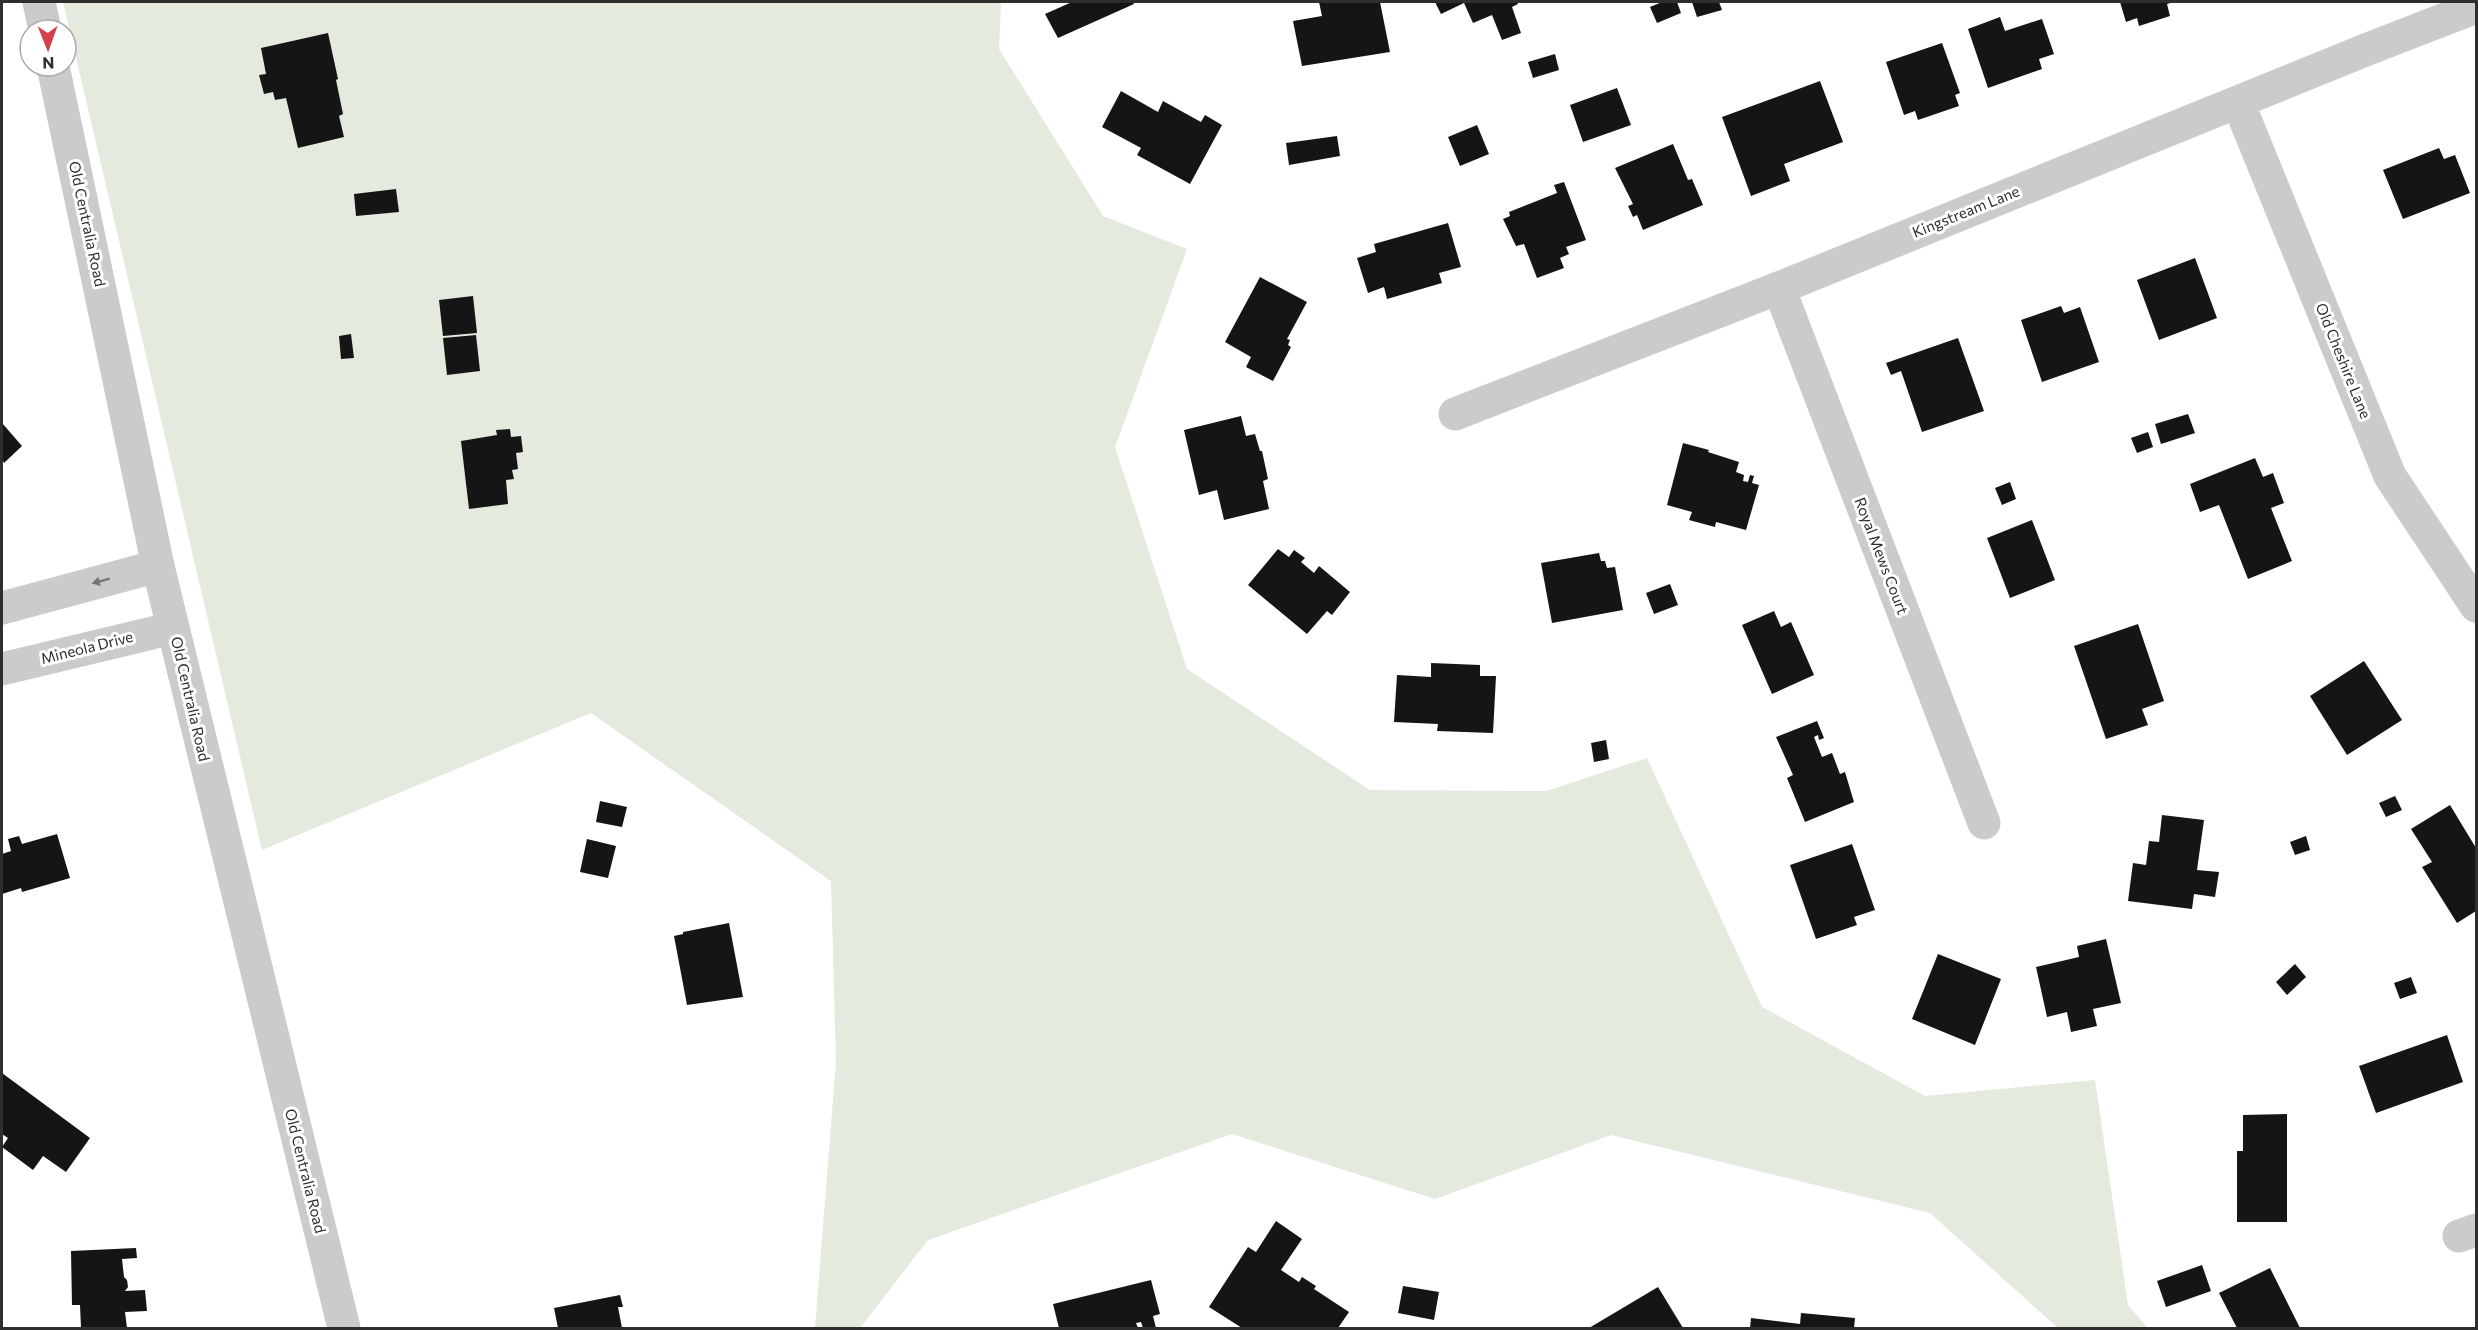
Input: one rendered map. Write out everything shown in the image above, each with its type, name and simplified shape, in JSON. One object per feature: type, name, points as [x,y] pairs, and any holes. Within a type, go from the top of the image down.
[{"type":"street","points":[[39,2],[42,18]]},
{"type":"street","name":"Kingstream Lane","points":[[1455,414],[1779,288],[2476,7]]},
{"type":"street","name":"Old Centralia Road","points":[[56,78],[158,566],[344,1329]]},
{"type":"street","name":"Old Cheshire Lane","points":[[2238,102],[2390,476],[2476,606]]},
{"type":"street","name":"Royal Mews Court","points":[[1779,288],[1984,823]]},
{"type":"street","points":[[2,608],[158,566]]},
{"type":"street","name":"Mineola Drive","points":[[2,669],[173,628]]},
{"type":"shaded area","points":[[63,2],[1001,2],[999,49],[1103,216],[1187,249],[1115,447],[1187,669],[1370,790],[1546,791],[1647,758],[1762,1007],[1925,1096],[2095,1080],[2128,1305],[2148,1328],[2058,1328],[1930,1213],[1611,1135],[1435,1199],[1232,1134],[928,1240],[860,1328],[815,1328],[836,1062],[831,881],[591,713],[262,850],[78,66],[78,18],[67,18]]},
{"type":"building","points":[[1072,2],[1133,2],[1134,4],[1058,38],[1045,14]]},
{"type":"building","points":[[1319,2],[1380,2],[1390,52],[1302,66],[1293,21],[1322,16]]},
{"type":"building","points":[[1435,2],[1517,2],[1518,4],[1512,7],[1521,33],[1502,40],[1492,15],[1473,23],[1464,3],[1441,14]]},
{"type":"building","points":[[1662,2],[1677,2],[1681,13],[1657,23],[1650,7]]},
{"type":"building","points":[[1692,2],[1719,2],[1722,10],[1697,17]]},
{"type":"building","points":[[2120,2],[2174,2],[2167,4],[2170,16],[2139,26],[2137,18],[2126,22]]},
{"type":"building","points":[[2000,17],[2005,31],[2042,19],[2054,54],[2039,59],[2042,69],[1988,88],[1968,29]]},
{"type":"building","points":[[328,33],[338,79],[336,80],[343,114],[339,116],[344,137],[298,148],[286,98],[275,100],[273,92],[264,94],[259,75],[266,74],[261,48]]},
{"type":"building","points":[[1942,43],[1960,93],[1955,95],[1959,106],[1918,120],[1915,111],[1904,115],[1886,62]]},
{"type":"building","points":[[1555,54],[1559,70],[1533,78],[1528,62]]},
{"type":"building","points":[[1820,81],[1843,142],[1784,164],[1790,181],[1751,196],[1722,117]]},
{"type":"building","points":[[1617,88],[1631,125],[1583,142],[1570,105]]},
{"type":"building","points":[[1121,91],[1158,112],[1163,101],[1201,122],[1205,115],[1222,125],[1190,184],[1137,155],[1141,148],[1102,127]]},
{"type":"building","points":[[1477,125],[1489,154],[1460,166],[1448,137]]},
{"type":"building","points":[[1337,136],[1340,156],[1289,165],[1286,143]]},
{"type":"building","points":[[1673,144],[1688,180],[1692,179],[1703,205],[1643,230],[1637,215],[1633,217],[1628,206],[1633,204],[1615,168]]},
{"type":"building","points":[[2439,148],[2444,159],[2455,155],[2470,193],[2403,219],[2383,170]]},
{"type":"building","points":[[1564,182],[1586,240],[1566,247],[1569,254],[1560,258],[1564,268],[1537,278],[1524,244],[1516,246],[1503,219],[1510,216],[1509,212],[1557,193],[1554,185]]},
{"type":"building","points":[[396,189],[399,212],[356,216],[354,194]]},
{"type":"building","points":[[1448,223],[1461,267],[1439,273],[1442,283],[1387,299],[1384,287],[1368,293],[1357,258],[1376,252],[1374,244]]},
{"type":"building","points":[[2195,258],[2217,318],[2159,340],[2137,280]]},
{"type":"building","points":[[1260,277],[1307,302],[1287,339],[1290,340],[1288,345],[1291,347],[1273,381],[1246,367],[1251,357],[1225,342]]},
{"type":"building","points":[[473,296],[477,333],[443,336],[439,300]]},
{"type":"building","points":[[2061,306],[2064,313],[2080,307],[2099,362],[2042,382],[2021,320]]},
{"type":"building","points":[[351,334],[354,358],[341,359],[339,336]]},
{"type":"building","points":[[476,335],[480,371],[447,375],[443,338]]},
{"type":"building","points":[[1958,338],[1984,411],[1922,432],[1901,371],[1891,375],[1886,363]]},
{"type":"building","points":[[2188,414],[2195,433],[2161,444],[2155,424]]},
{"type":"building","points":[[1241,416],[1246,436],[1255,434],[1260,451],[1262,451],[1268,479],[1263,481],[1269,509],[1224,520],[1217,490],[1199,495],[1184,430]]},
{"type":"building","points":[[2,423],[22,446],[4,463],[2,459]]},
{"type":"building","points":[[510,429],[511,437],[521,436],[523,452],[516,453],[518,469],[512,470],[514,479],[506,480],[508,504],[469,509],[461,441],[497,435],[496,430]]},
{"type":"building","points":[[2148,432],[2153,447],[2137,453],[2131,438]]},
{"type":"building","points":[[1683,443],[1739,462],[1736,472],[1744,475],[1743,481],[1748,482],[1750,475],[1754,476],[1752,483],[1759,485],[1746,530],[1716,522],[1715,527],[1689,520],[1692,512],[1667,505]]},
{"type":"building","points":[[2255,458],[2263,477],[2273,473],[2284,503],[2271,508],[2292,561],[2248,579],[2219,505],[2200,512],[2190,484]]},
{"type":"building","points":[[2010,482],[2016,499],[2002,505],[1995,488]]},
{"type":"building","points":[[2032,520],[2055,580],[2010,598],[1987,538]]},
{"type":"building","points":[[1278,549],[1289,557],[1294,550],[1305,558],[1301,562],[1314,573],[1319,566],[1350,592],[1332,615],[1327,611],[1307,634],[1248,585]]},
{"type":"building","points":[[1599,553],[1601,561],[1605,561],[1607,568],[1615,567],[1623,610],[1552,623],[1541,563]]},
{"type":"building","points":[[1670,584],[1678,605],[1654,614],[1646,593]]},
{"type":"building","points":[[1774,611],[1781,627],[1791,622],[1814,675],[1772,694],[1742,625]]},
{"type":"building","points":[[2138,624],[2164,701],[2142,709],[2148,725],[2106,739],[2074,646]]},
{"type":"building","points":[[2364,661],[2402,720],[2347,755],[2310,696]]},
{"type":"building","points":[[1431,663],[1480,665],[1480,676],[1496,676],[1493,733],[1437,731],[1438,724],[1394,722],[1397,675],[1431,677]]},
{"type":"building","points":[[1817,721],[1824,738],[1819,740],[1818,735],[1814,737],[1822,757],[1832,753],[1840,774],[1845,772],[1854,802],[1805,822],[1787,778],[1793,775],[1776,737]]},
{"type":"building","points":[[1606,740],[1609,759],[1594,762],[1591,743]]},
{"type":"building","points":[[2395,796],[2402,810],[2386,817],[2379,803]]},
{"type":"building","points":[[600,801],[627,807],[622,827],[596,822]]},
{"type":"building","points":[[2450,805],[2476,848],[2476,911],[2457,923],[2422,867],[2432,862],[2411,829]]},
{"type":"building","points":[[2162,815],[2204,820],[2197,870],[2219,872],[2215,897],[2194,894],[2192,909],[2128,901],[2133,863],[2146,865],[2149,841],[2159,842]]},
{"type":"building","points":[[57,834],[70,878],[22,892],[21,888],[2,894],[2,854],[11,851],[8,839],[19,836],[22,844]]},
{"type":"building","points":[[2306,836],[2310,850],[2295,855],[2290,842]]},
{"type":"building","points":[[587,839],[616,846],[608,878],[580,872]]},
{"type":"building","points":[[1852,844],[1875,910],[1854,917],[1857,925],[1816,939],[1790,865]]},
{"type":"building","points":[[729,923],[743,997],[687,1005],[674,936],[683,934],[683,932]]},
{"type":"building","points":[[2106,939],[2121,1003],[2093,1009],[2097,1026],[2071,1032],[2067,1012],[2047,1017],[2036,967],[2079,957],[2077,946]]},
{"type":"building","points":[[1938,954],[2001,979],[1975,1045],[1912,1019]]},
{"type":"building","points":[[2295,964],[2306,977],[2287,995],[2276,982]]},
{"type":"building","points":[[2411,977],[2417,993],[2400,999],[2394,983]]},
{"type":"building","points":[[2447,1035],[2463,1082],[2376,1113],[2359,1066]]},
{"type":"building","points":[[2,1073],[90,1138],[66,1172],[43,1156],[33,1170],[2,1147],[8,1138],[2,1134]]},
{"type":"building","points":[[2287,1114],[2287,1222],[2237,1222],[2237,1151],[2243,1151],[2243,1115]]},
{"type":"building","points":[[1276,1221],[1302,1239],[1281,1270],[1299,1282],[1302,1277],[1316,1286],[1314,1289],[1349,1312],[1338,1328],[1242,1328],[1209,1307],[1248,1247],[1256,1252]]},
{"type":"building","points":[[136,1248],[137,1258],[122,1259],[124,1277],[128,1287],[125,1291],[145,1290],[147,1311],[125,1312],[127,1328],[81,1328],[80,1305],[72,1305],[71,1251]]},
{"type":"building","points":[[2202,1265],[2211,1291],[2166,1307],[2157,1281]]},
{"type":"building","points":[[2270,1268],[2300,1328],[2237,1328],[2219,1293]]},
{"type":"building","points":[[1151,1280],[1160,1314],[1153,1316],[1156,1328],[1143,1328],[1141,1322],[1136,1323],[1138,1328],[1059,1328],[1053,1304]]},
{"type":"building","points":[[1403,1286],[1439,1292],[1434,1320],[1398,1313]]},
{"type":"building","points":[[1658,1287],[1683,1328],[1589,1328]]},
{"type":"building","points":[[620,1295],[623,1307],[618,1307],[622,1328],[558,1328],[554,1308]]},
{"type":"building","points":[[1801,1313],[1855,1318],[1854,1328],[1750,1328],[1751,1318],[1800,1324]]}]
